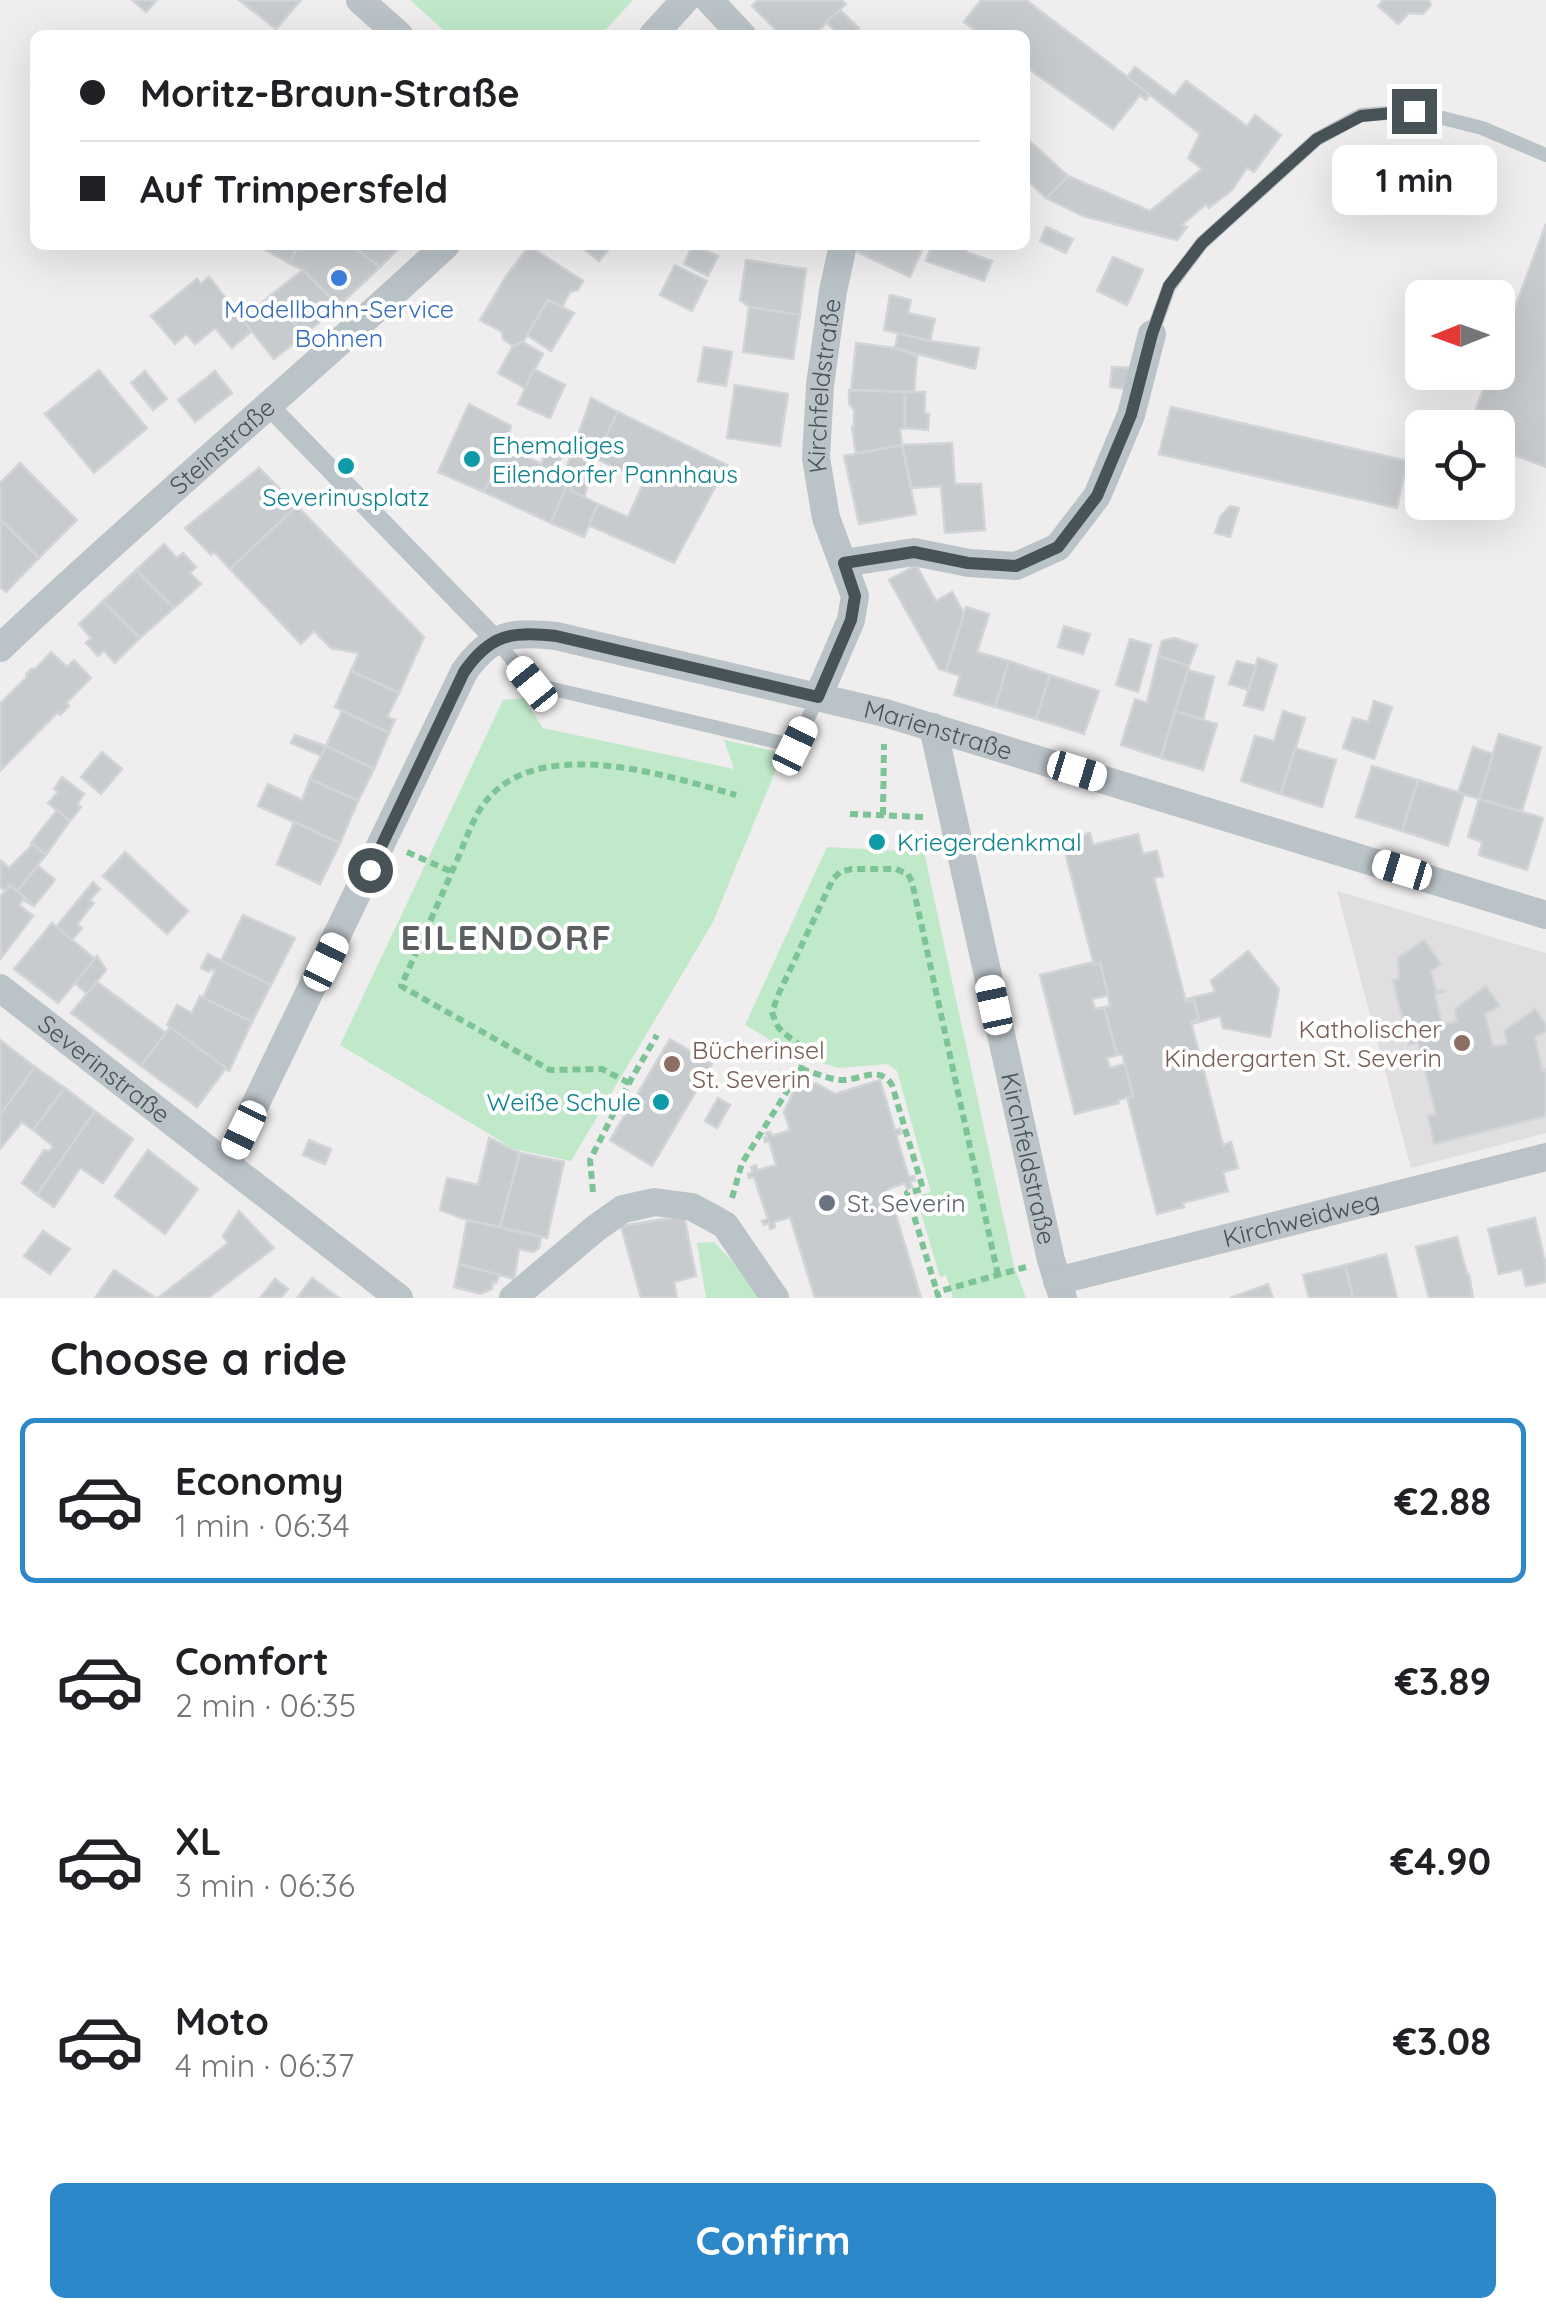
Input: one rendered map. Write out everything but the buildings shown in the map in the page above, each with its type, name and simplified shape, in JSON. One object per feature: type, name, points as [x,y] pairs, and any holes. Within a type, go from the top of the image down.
[{"type":"street","points":[[360,0],[393,30]]},
{"type":"street","points":[[657,30],[686,0]]},
{"type":"street","points":[[708,0],[737,30]]},
{"type":"street","name":"Steinstraße","points":[[0,648],[441,250]]},
{"type":"street","name":"Kirchfeldstraße","points":[[818,697],[851,620],[855,596],[826,518],[816,458],[820,385],[842,250]]},
{"type":"street","points":[[844,563],[914,552],[968,563],[1016,566],[1058,547],[1097,496],[1131,415],[1152,334]]},
{"type":"street","points":[[227,1163],[464,672],[476,654],[495,639],[269,406]]},
{"type":"street","name":"Marienstraße","points":[[495,639],[525,632],[556,636],[885,713],[1546,915]]},
{"type":"street","name":"Kirchfeldstraße","points":[[933,727],[1057,1280]]},
{"type":"street","name":"Severinstraße","points":[[0,988],[399,1298]]},
{"type":"street","name":"Kirchweidweg","points":[[1057,1280],[1546,1157]]},
{"type":"street","points":[[514,1298],[623,1209],[654,1202],[692,1207],[725,1225],[775,1298]]},
{"type":"lane","points":[[1152,334],[1169,286],[1202,243],[1317,139],[1361,116],[1414,111],[1482,128],[1546,154]]},
{"type":"lane","points":[[495,639],[532,684],[795,746],[818,697]]},
{"type":"path","points":[[883,815],[885,713]]},
{"type":"path","points":[[629,1083],[602,1069],[550,1070],[401,986],[480,808],[508,780],[550,765],[601,766],[649,771],[736,796]]},
{"type":"path","points":[[850,814],[918,816]]},
{"type":"path","points":[[383,841],[452,872]]},
{"type":"path","points":[[725,1225],[742,1162],[800,1069],[804,1056],[799,1044],[778,1026],[772,1012],[778,993],[840,872],[896,869],[908,874],[912,882],[998,1275]]},
{"type":"path","points":[[596,1228],[590,1160],[657,1035]]},
{"type":"path","points":[[800,1069],[840,1080],[880,1073],[888,1078],[923,1189],[906,1193],[938,1295],[998,1275],[1057,1280]]},
{"type":"shaded area","name":"Katholischer Kindergarten St. Severin","points":[[1337,891],[1546,953],[1546,1133],[1411,1168]]},
{"type":"green space","points":[[410,0],[633,0],[606,30],[443,30]]},
{"type":"green space","points":[[524,698],[543,728],[734,769],[724,740],[783,753],[713,922],[571,1161],[514,1149],[340,1045],[503,700]]},
{"type":"green space","points":[[827,847],[924,852],[1014,1266],[1026,1298],[953,1298],[946,1275],[940,1277],[916,1196],[931,1192],[897,1071],[888,1064],[839,1068],[797,1056],[745,1025]]},
{"type":"green space","points":[[714,1242],[750,1280],[761,1298],[706,1298],[697,1243]]},
{"type":"place","name":"Modellbahn-Service Bohnen","points":[[339,278]]},
{"type":"place","name":"Ehemaliges Eilendorfer Pannhaus","points":[[472,459]]},
{"type":"place","name":"Severinusplatz","points":[[346,466]]},
{"type":"place","name":"Kriegerdenkmal","points":[[877,842]]},
{"type":"place","name":"Katholischer Kindergarten St. Severin","points":[[1462,1043]]},
{"type":"place","name":"Bücherinsel St. Severin","points":[[672,1064]]},
{"type":"place","name":"Weiße Schule","points":[[661,1102]]},
{"type":"place","name":"St. Severin","points":[[827,1203]]},
{"type":"district","name":"EILENDORF","points":[[507,938]]},
{"type":"route","points":[[370,870],[464,672],[476,654],[495,639],[525,632],[556,636],[818,697],[851,620],[855,596],[844,563],[914,552],[968,563],[1016,566],[1058,547],[1097,496],[1131,415],[1169,286],[1202,243],[1317,139],[1361,116],[1414,111]]}]
